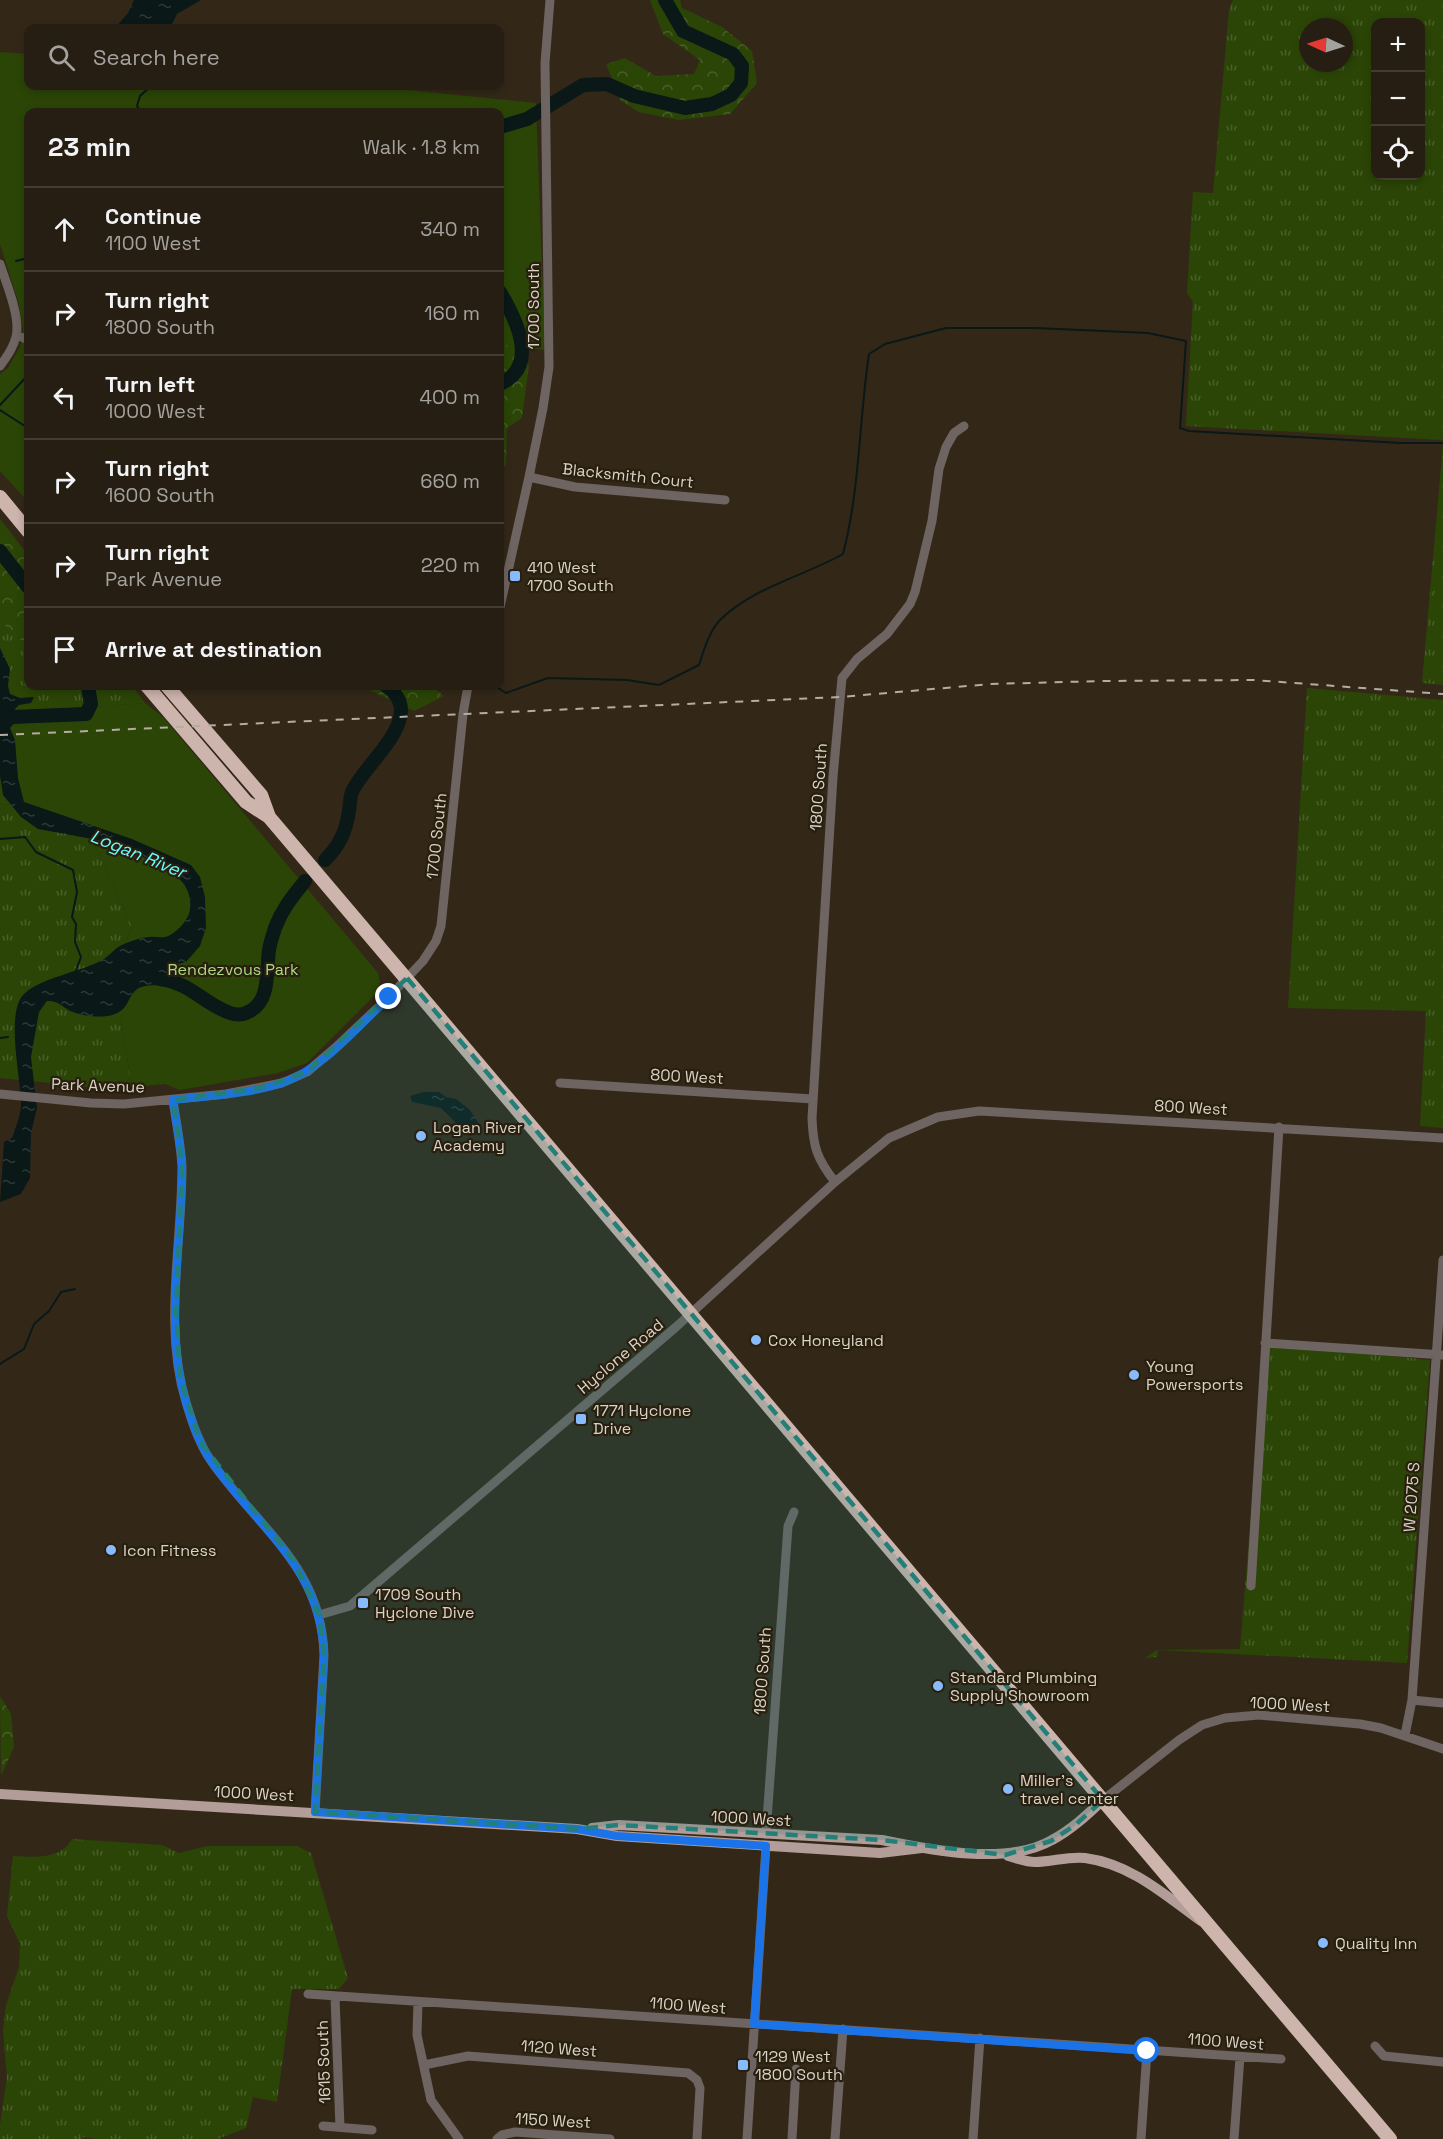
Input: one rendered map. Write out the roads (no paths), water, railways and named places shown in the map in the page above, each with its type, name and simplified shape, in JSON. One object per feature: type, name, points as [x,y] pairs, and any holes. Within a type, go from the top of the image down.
[{"type":"highway","points":[[0,497],[24,526]]},
{"type":"highway","points":[[150,690],[246,802],[269,817],[1390,2139]]},
{"type":"highway","points":[[170,690],[261,795],[269,817]]},
{"type":"main road","name":"1000 West","points":[[0,1794],[577,1829],[605,1834],[880,1853],[922,1848]]},
{"type":"main road","name":"1000 West","points":[[577,1829],[619,1825],[882,1840],[922,1848],[1005,1855],[1029,1850],[1051,1841],[1074,1826],[1103,1800]]},
{"type":"main road","points":[[605,1834],[614,1832],[758,1841],[766,1834]]},
{"type":"main road","points":[[766,1846],[768,1842],[869,1847],[896,1843]]},
{"type":"main road","points":[[1005,1855],[1034,1862],[1061,1857],[1106,1862],[1132,1872],[1210,1928]]},
{"type":"street","name":"1700 South","points":[[504,589],[543,408],[549,367],[545,63],[550,0]]},
{"type":"street","points":[[0,264],[13,304],[17,335],[0,366]]},
{"type":"street","points":[[17,335],[24,338]]},
{"type":"street","name":"1800 South","points":[[835,1182],[820,1164],[813,1141],[813,1099],[833,777],[842,678],[857,659],[887,634],[910,604],[932,521],[942,458],[954,433],[964,426]]},
{"type":"street","name":"Blacksmith Court","points":[[529,477],[575,487],[725,500]]},
{"type":"street","name":"1700 South","points":[[406,978],[423,961],[436,942],[441,926],[467,690]]},
{"type":"street","name":"Park Avenue","points":[[0,1094],[124,1104],[173,1100],[282,1083],[307,1072],[341,1043],[406,978]]},
{"type":"street","name":"800 West","points":[[560,1083],[813,1099]]},
{"type":"street","points":[[173,1100],[182,1165],[176,1341],[180,1377],[200,1442],[213,1463],[294,1561],[309,1586],[319,1615],[323,1632],[324,1656],[315,1812]]},
{"type":"street","name":"800 West","points":[[938,1117],[979,1111],[1443,1138]]},
{"type":"street","name":"Hyclone Road","points":[[319,1615],[350,1605],[690,1315],[835,1182],[889,1138],[938,1117]]},
{"type":"street","points":[[1251,1586],[1279,1127]]},
{"type":"street","name":"W 2075 S","points":[[1405,1735],[1412,1700],[1440,1354],[1443,1260]]},
{"type":"street","points":[[1265,1343],[1440,1354]]},
{"type":"street","name":"1800 South","points":[[766,1834],[788,1526],[794,1512]]},
{"type":"street","points":[[1412,1700],[1443,1703]]},
{"type":"street","name":"1000 West","points":[[1103,1800],[1179,1740],[1202,1725],[1225,1718],[1259,1715],[1360,1724],[1405,1735],[1443,1749]]},
{"type":"street","points":[[747,2139],[766,1846]]},
{"type":"street","name":"1100 West","points":[[308,1994],[1281,2060]]},
{"type":"street","name":"1615 South","points":[[335,1997],[340,2127]]},
{"type":"street","points":[[418,2002],[416,2026],[430,2100],[459,2139]]},
{"type":"street","points":[[835,2139],[843,2029]]},
{"type":"street","points":[[973,2139],[980,2038]]},
{"type":"street","points":[[1375,2046],[1384,2056],[1443,2062]]},
{"type":"street","points":[[1141,2139],[1147,2051]]},
{"type":"street","name":"1120 West","points":[[424,2065],[468,2056],[688,2073],[697,2080],[700,2088],[697,2139]]},
{"type":"street","points":[[1234,2139],[1240,2057]]},
{"type":"street","points":[[792,2139],[796,2069]]},
{"type":"street","points":[[323,2126],[372,2130]]},
{"type":"street","name":"1150 West","points":[[497,2139],[514,2132],[610,2139]]},
{"type":"water","points":[[134,0],[201,0],[177,14],[172,24],[118,24],[128,13]]},
{"type":"water","points":[[0,648],[10,669],[8,686],[10,694],[20,698],[34,697],[31,703],[19,705],[15,709],[16,721],[10,728],[15,740],[18,778],[24,802],[132,839],[191,865],[200,877],[205,897],[206,928],[200,946],[186,962],[174,965],[173,972],[178,979],[173,986],[144,986],[133,993],[120,1012],[100,1017],[82,1015],[58,1003],[47,1001],[39,1012],[31,1057],[37,1108],[31,1133],[30,1178],[21,1194],[0,1202],[4,1142],[12,1138],[21,1107],[15,1018],[23,995],[39,984],[102,960],[127,943],[144,938],[168,936],[182,925],[190,909],[189,896],[184,884],[164,867],[113,845],[108,846],[103,841],[38,829],[21,817],[3,795],[0,776]]},
{"type":"water","points":[[424,1092],[439,1092],[446,1097],[456,1099],[470,1110],[479,1124],[477,1134],[469,1136],[441,1108],[412,1102],[410,1096]]},
{"type":"waterway","points":[[504,126],[527,119],[583,85],[607,84],[634,96],[685,108],[712,104],[731,95],[741,83],[742,66],[733,54],[683,31],[665,0]]},
{"type":"waterway","points":[[138,108],[140,96],[147,90]]},
{"type":"waterway","points":[[16,261],[24,259]]},
{"type":"waterway","points":[[504,300],[518,328],[522,354],[519,366],[512,376],[504,381]]},
{"type":"waterway","points":[[501,690],[506,693],[548,678],[627,680],[659,685],[699,665],[713,629],[721,619],[748,598],[843,554],[853,505],[869,354],[885,344],[946,328],[1036,328],[1148,333],[1186,341],[1180,428],[1189,431],[1401,443],[1443,443]]},
{"type":"waterway","points":[[0,405],[24,379]]},
{"type":"waterway","points":[[0,410],[24,425]]},
{"type":"waterway","name":"Logan River","points":[[0,551],[24,582]]},
{"type":"waterway","name":"Logan River","points":[[2,723],[12,717],[86,714],[91,704],[89,690]]},
{"type":"waterway","points":[[325,860],[335,849],[344,831],[352,792],[398,725],[401,711],[398,698],[390,690]]},
{"type":"waterway","points":[[0,839],[25,837],[36,852],[73,870],[77,892],[72,917],[76,924],[75,942],[81,957],[75,973]]},
{"type":"waterway","points":[[160,979],[189,989],[230,1013],[248,1012],[261,1001],[264,994],[269,950],[278,921],[292,897],[305,881]]},
{"type":"waterway","points":[[0,1038],[8,1037]]},
{"type":"waterway","points":[[0,1364],[24,1349],[34,1324],[49,1311],[61,1292],[75,1289]]},
{"type":"railway","points":[[0,735],[840,697],[991,684],[1254,680],[1443,694]]},
{"type":"place","name":"410 West 1700 South","points":[[515,576]]},
{"type":"place","name":"Logan River Academy","points":[[421,1136]]},
{"type":"place","name":"Cox Honeyland","points":[[756,1340]]},
{"type":"place","name":"Young Powersports","points":[[1134,1375]]},
{"type":"place","name":"1771 Hyclone Drive","points":[[581,1419]]},
{"type":"place","name":"Icon Fitness","points":[[111,1550]]},
{"type":"place","name":"1709 South Hyclone Dive","points":[[363,1603]]},
{"type":"place","name":"Standard Plumbing Supply Showroom","points":[[938,1686]]},
{"type":"place","name":"Miller's travel center","points":[[1008,1789]]},
{"type":"place","name":"Quality Inn","points":[[1323,1943]]},
{"type":"place","name":"1129 West 1800 South","points":[[743,2065]]},
{"type":"park label","name":"Rendezvous Park","points":[[233,969]]}]
